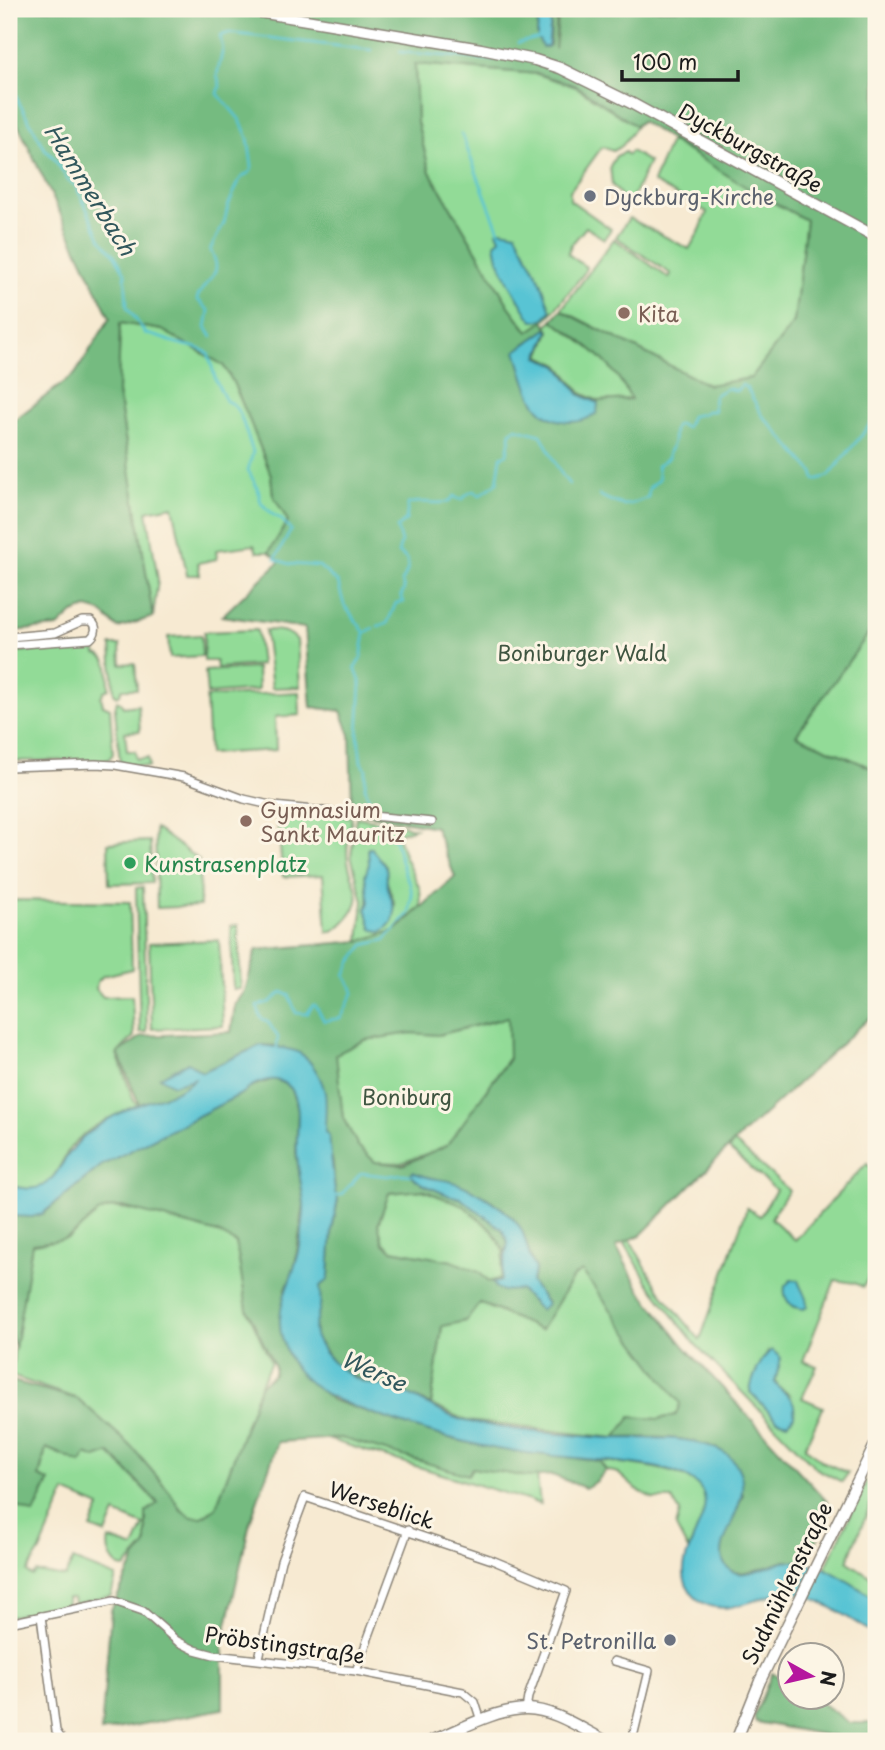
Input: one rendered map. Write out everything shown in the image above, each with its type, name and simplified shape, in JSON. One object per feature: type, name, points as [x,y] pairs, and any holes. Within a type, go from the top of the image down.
[{"type":"street","name":"Dyckburgstraße","points":[[240,9],[481,49],[560,68],[631,103],[876,237]]},
{"type":"street","points":[[9,637],[55,633],[86,620],[91,621],[96,628],[90,639],[9,645]]},
{"type":"street","points":[[9,767],[95,764],[124,766],[184,777],[244,799],[274,806],[432,822]]},
{"type":"street","name":"Sudmühlenstraße","points":[[736,1741],[760,1681],[876,1443]]},
{"type":"street","name":"Werseblick","points":[[259,1658],[281,1561],[304,1497],[492,1560],[566,1591],[526,1709]]},
{"type":"street","points":[[356,1671],[408,1531]]},
{"type":"street","name":"Pröbstingstraße","points":[[9,1623],[114,1601],[143,1611],[177,1640],[195,1650],[214,1655],[356,1671],[463,1692],[475,1702],[481,1721]]},
{"type":"street","points":[[40,1616],[56,1731],[62,1740]]},
{"type":"street","points":[[614,1661],[649,1671],[632,1741]]},
{"type":"street","points":[[431,1741],[481,1721],[526,1709],[554,1716],[606,1741]]},
{"type":"green space","name":"Boniburger Wald","points":[[9,9],[539,9],[537,35],[550,45],[552,9],[557,9],[555,49],[559,9],[876,9],[876,623],[796,735],[876,770],[876,1012],[734,1142],[641,1235],[616,1246],[640,1290],[685,1347],[832,1507],[807,1562],[786,1561],[745,1572],[728,1569],[723,1562],[723,1543],[743,1494],[719,1449],[680,1439],[615,1438],[631,1417],[659,1419],[676,1415],[680,1403],[582,1271],[573,1277],[541,1330],[480,1303],[466,1321],[442,1326],[431,1405],[389,1386],[370,1384],[333,1363],[315,1337],[314,1324],[320,1307],[320,1286],[329,1276],[332,1230],[338,1199],[325,1132],[325,1093],[278,1046],[261,1045],[202,1072],[161,1077],[171,1083],[196,1078],[173,1095],[139,1104],[118,1053],[142,1036],[231,1032],[235,1005],[245,991],[256,950],[360,941],[396,930],[455,877],[435,827],[355,812],[352,806],[350,735],[341,711],[311,707],[305,628],[222,616],[280,561],[269,552],[288,521],[273,495],[271,475],[233,382],[223,365],[162,330],[120,323],[118,393],[153,617],[118,628],[101,612],[87,608],[73,613],[58,627],[12,631],[9,629],[9,424],[75,374],[110,318],[9,106]],"holes":[[[415,64],[538,74],[576,86],[636,126],[641,121],[752,191],[806,220],[794,322],[751,378],[708,385],[561,310],[552,320],[607,364],[631,399],[598,401],[581,393],[559,365],[540,356],[550,331],[544,321],[528,332],[509,306],[430,172],[417,122]],[[547,329],[549,331],[538,357],[558,366],[580,395],[598,403],[533,400],[524,345]],[[508,1017],[509,1059],[447,1145],[403,1165],[375,1162],[358,1146],[343,1118],[336,1054],[365,1040],[411,1033],[438,1035]],[[429,1180],[441,1181],[467,1188],[491,1201],[512,1218],[523,1233],[536,1268],[531,1282],[547,1303],[540,1309],[520,1289],[501,1281],[508,1242],[503,1229],[460,1198],[422,1184]],[[423,1190],[464,1206],[492,1230],[504,1251],[501,1278],[489,1282],[479,1272],[452,1261],[392,1250],[383,1243],[378,1224],[389,1193]]]},
{"type":"green space","points":[[415,64],[537,74],[576,87],[636,126],[622,146],[613,151],[602,147],[570,191],[570,200],[611,229],[604,239],[586,227],[571,245],[568,254],[586,267],[584,273],[548,318],[529,332],[509,306],[430,172],[417,122]]},
{"type":"green space","points":[[670,141],[806,220],[794,322],[751,378],[708,385],[561,310],[614,239],[669,278],[671,274],[616,237],[629,218],[689,249],[707,212],[653,182]]},
{"type":"green space","points":[[631,151],[649,162],[629,205],[612,185],[610,166],[616,156],[625,152],[628,155]]},
{"type":"green space","points":[[552,320],[607,363],[631,399],[598,401],[581,393],[559,365],[540,356],[550,331],[547,327]]},
{"type":"green space","points":[[120,323],[162,330],[223,365],[233,382],[271,475],[273,495],[288,521],[269,552],[257,552],[254,545],[216,550],[217,559],[198,563],[200,575],[187,575],[173,506],[147,511],[158,580],[153,617],[118,392]]},
{"type":"green space","points":[[876,623],[876,770],[796,735]]},
{"type":"green space","points":[[257,630],[261,665],[217,668],[216,661],[204,661],[204,632]]},
{"type":"green space","points":[[265,630],[286,632],[297,640],[300,687],[272,688]]},
{"type":"green space","points":[[201,635],[202,656],[170,658],[168,637]]},
{"type":"green space","points":[[111,645],[120,645],[121,664],[135,663],[137,689],[122,689],[117,696],[114,693]]},
{"type":"green space","points":[[96,646],[96,654],[105,659],[108,668],[109,689],[104,691],[101,697],[103,705],[110,708],[113,754],[108,760],[10,761],[9,652]]},
{"type":"green space","points":[[257,668],[258,690],[207,694],[205,671]]},
{"type":"green space","points":[[299,692],[300,715],[275,717],[276,750],[209,754],[206,697]]},
{"type":"green space","points":[[117,701],[121,702],[123,707],[138,705],[140,731],[125,732],[127,751],[135,751],[136,759],[148,758],[149,767],[120,763],[115,708]]},
{"type":"green space","points":[[276,807],[352,817],[347,856],[358,898],[352,912],[335,930],[327,932],[323,875],[283,877]]},
{"type":"green space","points":[[356,817],[415,828],[397,834],[420,889],[421,906],[396,930],[359,941],[363,901],[351,856]],"holes":[[[381,860],[386,866],[387,882],[395,905],[366,909],[369,864]]]},
{"type":"green space","points":[[155,828],[199,860],[200,906],[157,908]]},
{"type":"green space","name":"Kunstrasenplatz","points":[[150,841],[152,883],[109,884],[108,843]]},
{"type":"green space","points":[[143,887],[147,1032],[140,1032],[136,888]]},
{"type":"green space","points":[[9,900],[130,902],[132,969],[103,976],[97,982],[96,989],[103,997],[132,996],[134,1036],[117,1054],[134,1101],[139,1104],[84,1134],[70,1148],[46,1185],[33,1190],[9,1185]]},
{"type":"green space","points":[[238,925],[241,989],[233,989],[231,926]]},
{"type":"green space","points":[[219,940],[223,1026],[152,1029],[149,943]]},
{"type":"green space","name":"Boniburg","points":[[511,1017],[509,1057],[448,1146],[401,1163],[375,1162],[358,1146],[343,1118],[335,1054],[365,1040],[411,1033],[438,1035]]},
{"type":"green space","points":[[274,1079],[288,1085],[293,1091],[298,1111],[296,1152],[304,1204],[294,1272],[285,1290],[292,1363],[332,1400],[456,1440],[499,1449],[599,1461],[606,1470],[597,1481],[585,1488],[552,1475],[530,1477],[472,1468],[468,1475],[341,1438],[278,1442],[250,1522],[223,1643],[223,1709],[101,1732],[111,1610],[135,1559],[146,1545],[146,1512],[158,1503],[110,1453],[96,1458],[86,1454],[81,1463],[46,1448],[39,1477],[49,1481],[34,1514],[16,1506],[9,1497],[9,1380],[78,1399],[130,1445],[170,1492],[180,1509],[191,1517],[202,1517],[216,1507],[260,1386],[274,1374],[275,1367],[247,1309],[236,1243],[218,1233],[123,1207],[99,1212],[66,1238],[32,1244],[15,1349],[9,1328],[9,1216],[43,1214],[102,1165],[245,1092],[249,1087]]},
{"type":"green space","points":[[734,1142],[789,1190],[771,1218],[795,1240],[867,1163],[876,1172],[876,1265],[863,1287],[835,1280],[803,1361],[817,1366],[802,1398],[823,1407],[805,1447],[823,1462],[848,1473],[842,1482],[817,1469],[696,1345],[649,1284],[624,1242],[630,1240],[659,1290],[700,1340],[747,1208],[760,1216],[776,1190],[729,1149]],"holes":[[[768,1351],[779,1365],[775,1376],[777,1386],[789,1394],[750,1392]]]},
{"type":"green space","points":[[423,1190],[464,1206],[492,1230],[504,1251],[501,1278],[489,1282],[452,1261],[392,1250],[383,1242],[378,1224],[389,1193]]},
{"type":"green space","points":[[109,1207],[196,1226],[228,1238],[236,1244],[247,1309],[271,1362],[216,1507],[202,1517],[192,1517],[180,1509],[170,1492],[130,1445],[78,1399],[12,1374],[32,1244],[68,1238],[101,1210]]},
{"type":"green space","points":[[582,1271],[681,1403],[676,1415],[659,1419],[631,1418],[615,1438],[467,1421],[431,1405],[442,1326],[466,1321],[479,1303],[541,1330],[574,1276]]},
{"type":"green space","points":[[341,1438],[472,1468],[537,1476],[540,1504],[327,1439]]},
{"type":"green space","points":[[46,1448],[80,1463],[86,1454],[96,1458],[110,1453],[158,1504],[146,1528],[146,1545],[125,1568],[119,1567],[112,1558],[108,1548],[109,1539],[134,1548],[144,1525],[115,1513],[106,1534],[91,1528],[100,1507],[65,1492],[40,1551],[27,1572],[32,1576],[36,1572],[65,1577],[73,1560],[116,1577],[111,1596],[74,1604],[73,1598],[67,1598],[67,1604],[9,1617],[9,1519],[15,1505],[34,1514],[49,1482],[39,1478]]},
{"type":"green space","points":[[599,1461],[657,1468],[688,1478],[699,1485],[705,1494],[706,1507],[688,1550],[676,1527],[680,1512],[672,1499],[654,1499],[637,1490],[618,1473],[606,1470]]},
{"type":"green space","points":[[876,1462],[876,1492],[847,1561],[876,1580],[876,1599],[825,1568]]},
{"type":"green space","points":[[772,1673],[776,1675],[776,1712],[834,1712],[850,1723],[876,1723],[876,1741],[846,1741],[756,1722],[754,1717]]},
{"type":"water","points":[[539,9],[552,9],[548,47],[542,47],[537,35]]},
{"type":"water","points":[[501,230],[516,233],[541,282],[551,311],[541,320],[533,321],[528,315],[498,259],[495,244],[500,238],[497,232]]},
{"type":"water","points":[[547,329],[549,331],[538,357],[558,366],[580,395],[598,403],[597,413],[588,418],[570,422],[552,418],[537,406],[532,398],[516,351]]},
{"type":"water","points":[[368,848],[372,848],[386,868],[388,889],[394,908],[393,920],[381,932],[372,929],[366,909],[369,902],[365,876],[369,864]]},
{"type":"water","points":[[261,1045],[303,1055],[315,1070],[325,1093],[325,1132],[329,1136],[338,1199],[332,1230],[329,1276],[320,1286],[320,1307],[314,1330],[320,1346],[332,1360],[354,1378],[374,1385],[392,1387],[450,1416],[470,1422],[576,1436],[678,1439],[721,1451],[737,1466],[742,1487],[723,1546],[725,1565],[731,1571],[739,1573],[790,1561],[824,1568],[876,1599],[876,1635],[836,1610],[794,1593],[782,1593],[719,1608],[707,1605],[695,1597],[685,1580],[685,1562],[705,1506],[702,1490],[686,1477],[654,1467],[517,1452],[466,1442],[421,1430],[353,1406],[329,1396],[308,1381],[291,1361],[280,1324],[283,1300],[298,1256],[304,1208],[297,1155],[297,1106],[292,1090],[285,1083],[271,1080],[256,1084],[102,1165],[42,1214],[32,1217],[9,1216],[9,1185],[25,1188],[47,1183],[76,1145],[98,1126],[124,1111],[175,1092],[196,1078],[173,1085],[160,1077],[188,1062],[202,1072]]},
{"type":"water","points":[[413,1172],[468,1188],[489,1199],[516,1221],[536,1268],[531,1282],[547,1304],[540,1310],[520,1290],[502,1291],[496,1288],[493,1283],[501,1281],[508,1242],[502,1229],[460,1198],[422,1184],[410,1175]]},
{"type":"water","points":[[791,1280],[798,1280],[807,1303],[804,1309],[791,1305],[786,1299],[785,1286]]},
{"type":"water","points":[[772,1350],[781,1358],[775,1382],[793,1403],[794,1416],[788,1423],[777,1420],[750,1392],[752,1381],[764,1357]]},
{"type":"waterway","points":[[212,337],[206,327],[209,311],[197,299],[215,272],[215,259],[210,250],[224,223],[228,206],[240,179],[251,171],[252,166],[248,138],[240,120],[218,94],[220,85],[217,75],[223,49],[220,36],[229,33],[371,50]]},
{"type":"waterway","points":[[518,43],[539,36]]},
{"type":"waterway","points":[[400,52],[493,60]]},
{"type":"waterway","name":"Hammerbach","points":[[9,79],[45,149],[68,180],[76,186],[101,239],[125,273],[127,307],[146,334],[208,353],[216,381],[226,401],[233,404],[240,414],[253,452],[248,470],[258,489],[261,503],[291,530],[275,559],[290,564],[319,566],[338,583],[344,605],[365,633],[361,658],[355,668],[361,683],[358,735],[361,762],[366,769],[365,787],[372,809]]},
{"type":"waterway","points":[[461,133],[499,231]]},
{"type":"waterway","points":[[599,495],[623,505],[648,497],[649,488],[659,479],[657,466],[668,458],[675,426],[679,424],[686,428],[691,416],[714,411],[714,396],[728,388],[736,391],[742,385],[747,388],[762,415],[813,472],[815,480],[829,476],[876,417]]},
{"type":"waterway","points":[[378,626],[387,624],[396,603],[404,602],[401,596],[404,589],[402,582],[408,566],[406,559],[398,553],[401,542],[397,528],[406,520],[408,504],[449,502],[454,496],[463,499],[473,491],[480,495],[497,483],[501,457],[507,454],[511,432],[516,428],[541,435],[569,484]]},
{"type":"waterway","points":[[365,633],[373,628]]},
{"type":"waterway","name":"Hammerbach","points":[[277,1048],[278,1037],[268,1022],[261,1018],[257,1006],[270,1002],[282,992],[289,995],[296,1013],[307,1014],[313,1005],[324,1021],[341,1018],[353,993],[345,976],[351,962],[364,945],[385,940],[409,913],[412,895],[410,884],[395,840],[377,823]]},
{"type":"waterway","points":[[335,1196],[341,1195],[361,1173],[410,1175]]},
{"type":"place","name":"Dyckburg-Kirche","points":[[590,196]]},
{"type":"place","name":"Kita","points":[[624,313]]},
{"type":"place","name":"Gymnasium Sankt Mauritz","points":[[246,821]]},
{"type":"place","name":"Kunstrasenplatz","points":[[130,863]]},
{"type":"place","name":"St. Petronilla","points":[[670,1640]]},
{"type":"water label","name":"Werse","points":[[374,1370]]}]
